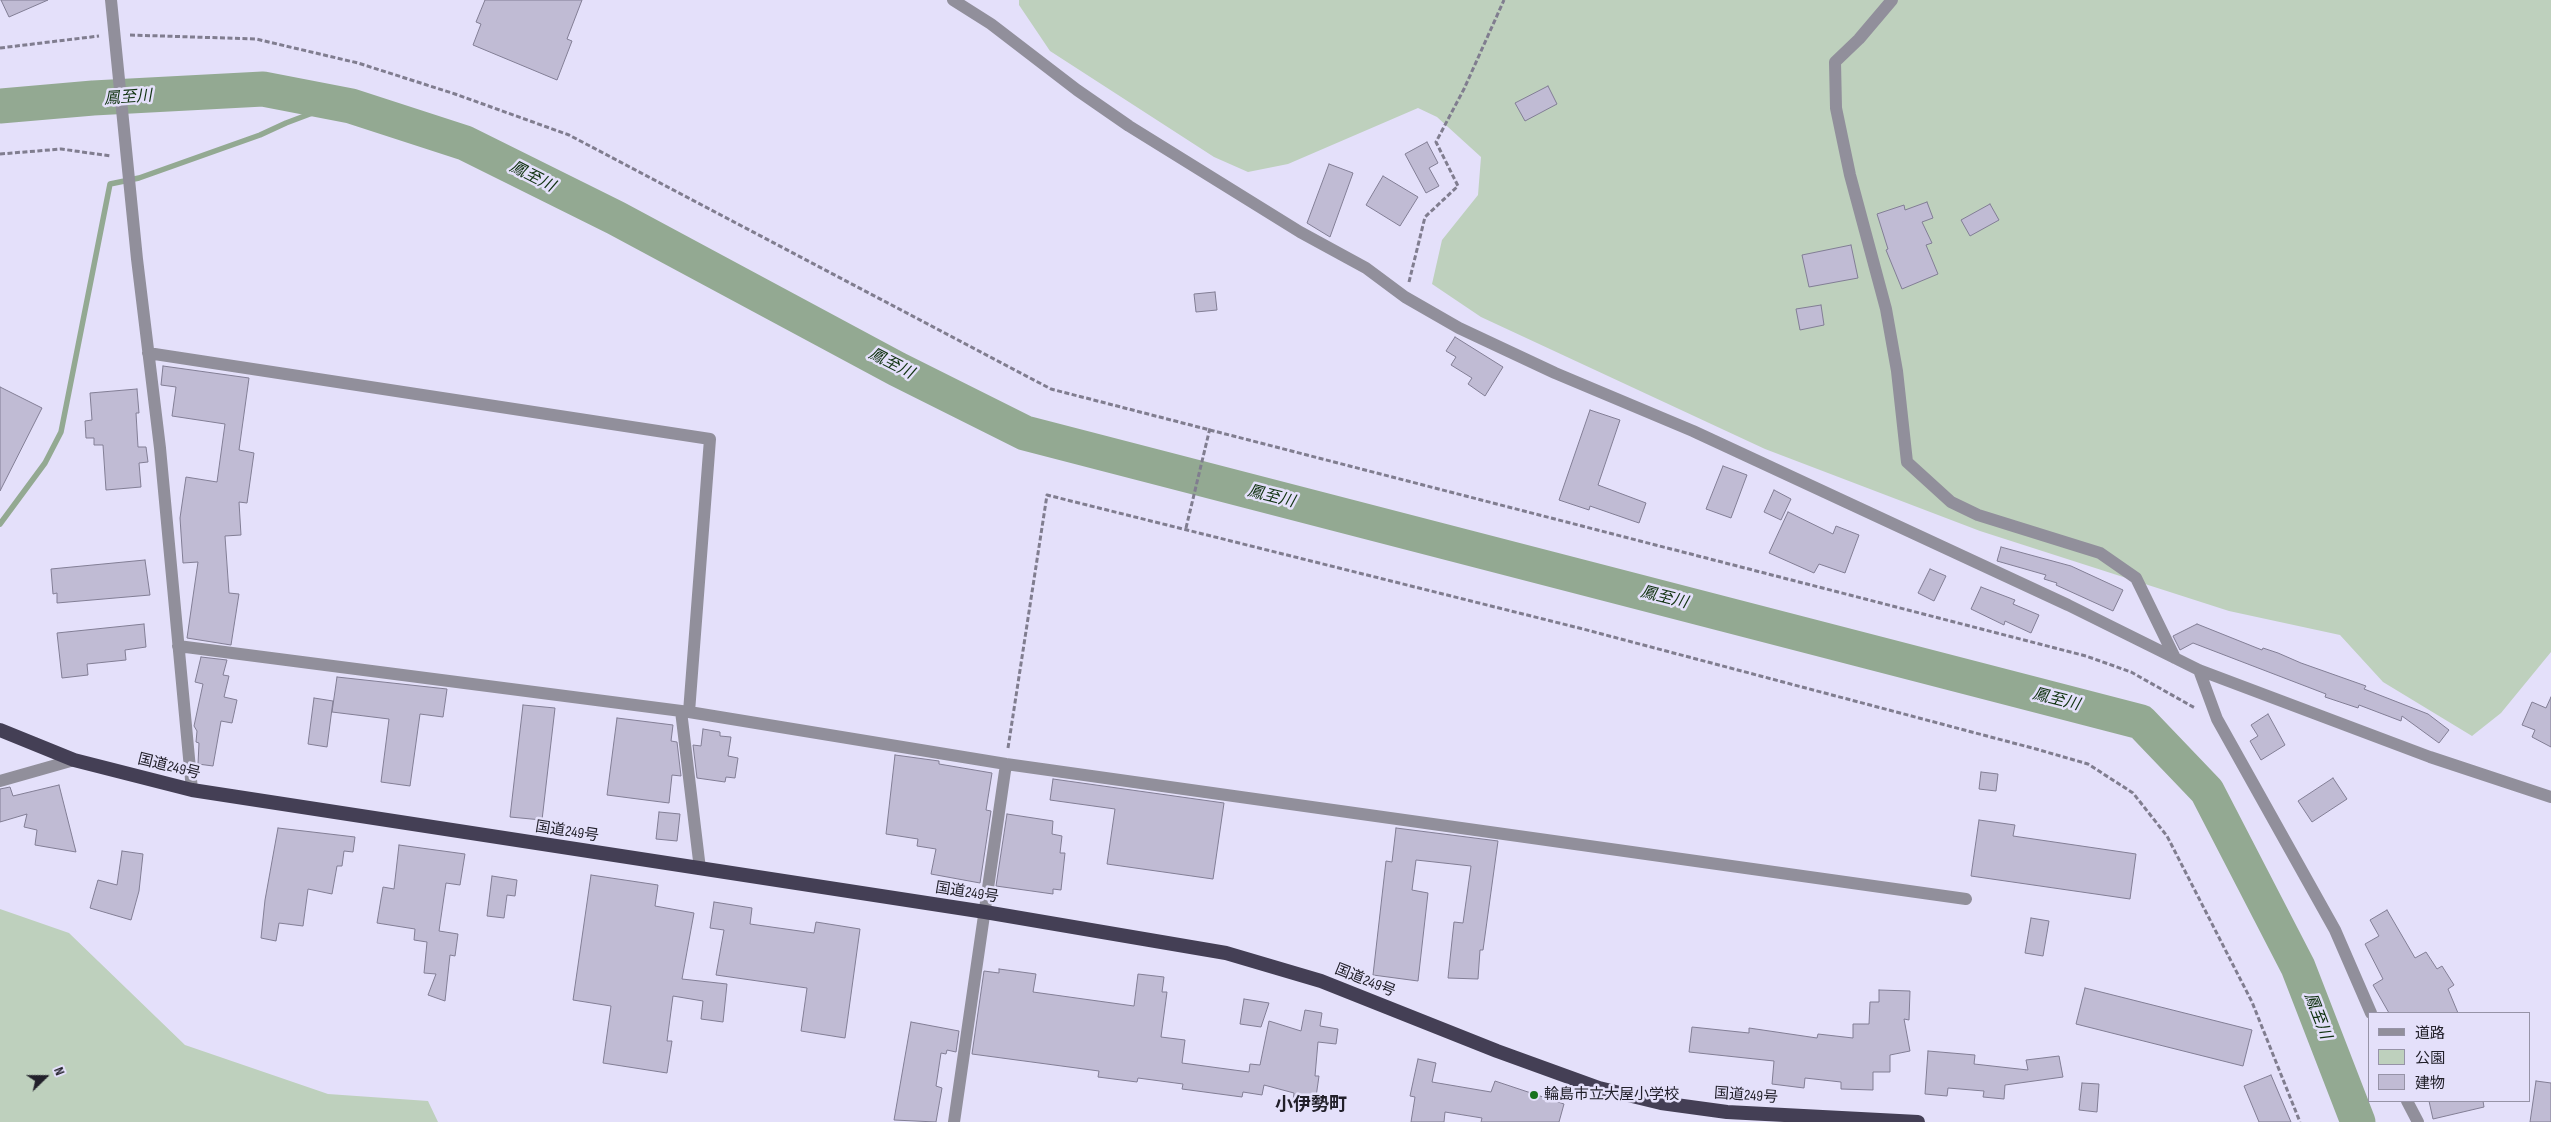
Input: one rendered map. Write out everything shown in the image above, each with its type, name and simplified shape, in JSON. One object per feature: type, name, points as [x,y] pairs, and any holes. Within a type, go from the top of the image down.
[{"type":"highway","name":"国道249号","points":[[0,730],[74,760],[192,790],[985,912],[1226,953],[1321,981],[1496,1051],[1611,1092],[1661,1103],[1727,1112],[1918,1122]]},
{"type":"street","points":[[111,0],[124,139],[160,448],[192,790]]},
{"type":"street","points":[[953,0],[991,24],[1077,90],[1129,126],[1300,232],[1366,268],[1405,297],[1459,328],[1555,372],[1693,431],[2068,604],[2199,670],[2430,757],[2551,797]]},
{"type":"street","points":[[1892,0],[1859,39],[1835,62],[1836,108],[1850,175],[1886,309],[1897,370],[1907,462],[1951,502],[1978,515],[2100,553],[2136,578],[2175,658]]},
{"type":"street","points":[[148,353],[710,439],[685,712],[700,869]]},
{"type":"street","points":[[178,646],[685,712],[1006,764],[1966,899]]},
{"type":"street","points":[[2199,670],[2216,720],[2335,930],[2371,1012]]},
{"type":"street","points":[[0,781],[74,760]]},
{"type":"street","points":[[954,1122],[1006,764]]},
{"type":"street","points":[[2408,1102],[2418,1122]]},
{"type":"path","points":[[1405,297],[1425,217],[1458,186],[1436,142],[1464,89],[1504,0]]},
{"type":"path","points":[[0,48],[113,36],[256,40],[358,63],[455,94],[569,135],[1052,389],[1210,428],[2086,656],[2131,672],[2216,720]]},
{"type":"path","points":[[0,154],[61,149],[127,164]]},
{"type":"path","points":[[1186,528],[1210,428]]},
{"type":"path","points":[[1006,764],[1047,495],[1186,528],[1582,628],[2088,764],[2133,794],[2167,836],[2252,1002],[2300,1122]]},
{"type":"green space","points":[[1019,0],[2551,0],[2551,652],[2501,713],[2472,736],[2383,682],[2340,635],[2229,611],[1980,531],[1765,449],[1481,317],[1432,284],[1442,240],[1478,195],[1481,157],[1437,117],[1418,108],[1288,164],[1248,172],[1214,157],[1050,51],[1019,5]]},
{"type":"green space","points":[[0,909],[69,933],[185,1045],[328,1094],[428,1101],[438,1122],[0,1122]]},
{"type":"building","points":[[1,0],[48,0],[9,17]]},
{"type":"building","points":[[485,0],[582,0],[567,39],[572,41],[557,80],[473,45],[481,24],[476,22]]},
{"type":"building","points":[[1548,86],[1557,104],[1525,121],[1515,103]]},
{"type":"building","points":[[1427,142],[1438,163],[1429,168],[1439,186],[1426,193],[1405,154]]},
{"type":"building","points":[[1329,164],[1353,173],[1330,237],[1307,223]]},
{"type":"building","points":[[1383,176],[1418,197],[1400,226],[1366,205]]},
{"type":"building","points":[[1927,202],[1933,218],[1922,222],[1932,243],[1926,245],[1938,274],[1902,289],[1886,250],[1888,249],[1877,214],[1904,205],[1905,210]]},
{"type":"building","points":[[1990,204],[1999,220],[1970,236],[1961,220]]},
{"type":"building","points":[[1851,245],[1858,278],[1809,287],[1802,255]]},
{"type":"building","points":[[1215,292],[1217,310],[1196,312],[1194,294]]},
{"type":"building","points":[[1821,305],[1824,325],[1800,330],[1796,309]]},
{"type":"building","points":[[1455,337],[1503,367],[1485,396],[1468,384],[1472,378],[1451,365],[1456,357],[1446,351]]},
{"type":"building","points":[[163,366],[249,378],[239,450],[254,453],[247,503],[239,502],[241,535],[225,536],[229,593],[239,594],[231,645],[187,638],[198,562],[183,563],[180,518],[186,477],[217,482],[225,424],[172,416],[176,387],[161,385]]},
{"type":"building","points":[[0,387],[42,408],[0,491]]},
{"type":"building","points":[[137,389],[139,413],[136,413],[138,447],[146,447],[148,462],[139,463],[141,487],[106,490],[103,445],[94,445],[94,438],[86,438],[85,421],[92,420],[90,393]]},
{"type":"building","points":[[1590,410],[1620,420],[1598,485],[1646,503],[1639,523],[1590,506],[1589,510],[1559,500]]},
{"type":"building","points":[[1723,466],[1747,475],[1731,518],[1706,509]]},
{"type":"building","points":[[1774,490],[1791,499],[1781,520],[1764,512]]},
{"type":"building","points":[[1788,512],[1833,534],[1836,526],[1859,535],[1845,573],[1819,564],[1814,573],[1769,553]]},
{"type":"building","points":[[2001,547],[2071,566],[2123,590],[2113,611],[2056,585],[2057,583],[2044,579],[2046,575],[1997,561]]},
{"type":"building","points":[[145,560],[150,595],[57,603],[57,593],[53,594],[51,569]]},
{"type":"building","points":[[1930,569],[1946,576],[1934,601],[1918,593]]},
{"type":"building","points":[[1981,587],[2015,600],[2013,604],[2039,615],[2031,633],[2005,621],[2004,625],[1971,609]]},
{"type":"building","points":[[144,624],[146,647],[125,650],[126,660],[87,664],[88,675],[62,678],[57,633]]},
{"type":"building","points":[[2197,624],[2262,650],[2263,648],[2278,653],[2366,686],[2364,689],[2428,714],[2449,730],[2439,743],[2402,716],[2401,721],[2359,705],[2358,708],[2325,697],[2326,694],[2193,643],[2180,650],[2173,636]]},
{"type":"building","points":[[201,657],[227,660],[223,675],[229,676],[224,697],[237,700],[232,723],[221,721],[213,766],[198,764],[199,743],[196,742],[197,731],[194,726],[203,684],[195,682]]},
{"type":"building","points":[[337,677],[447,689],[443,717],[420,714],[410,786],[381,782],[389,719],[332,712]]},
{"type":"building","points":[[2551,697],[2551,747],[2532,737],[2535,730],[2522,725],[2532,702],[2546,708]]},
{"type":"building","points":[[314,698],[333,701],[327,747],[308,744]]},
{"type":"building","points":[[523,705],[555,708],[542,820],[510,817]]},
{"type":"building","points":[[2268,714],[2285,745],[2261,760],[2250,741],[2258,736],[2251,725]]},
{"type":"building","points":[[617,718],[673,725],[671,741],[677,742],[681,776],[672,775],[669,803],[607,795]]},
{"type":"building","points":[[703,729],[720,732],[720,736],[731,737],[728,756],[738,758],[735,778],[726,777],[725,782],[697,778],[693,745],[701,746]]},
{"type":"building","points":[[895,755],[939,761],[939,764],[992,773],[986,810],[991,811],[980,883],[931,874],[936,849],[917,846],[918,839],[886,834]]},
{"type":"building","points":[[1981,772],[1998,774],[1996,791],[1979,789]]},
{"type":"building","points":[[2333,778],[2347,799],[2312,822],[2298,801]]},
{"type":"building","points":[[1053,779],[1224,803],[1213,879],[1107,864],[1115,809],[1050,800]]},
{"type":"building","points":[[59,785],[76,852],[35,845],[37,830],[24,827],[27,814],[0,822],[0,789],[10,787],[13,796]]},
{"type":"building","points":[[659,812],[680,814],[677,841],[656,839]]},
{"type":"building","points":[[1007,814],[1053,821],[1052,834],[1062,836],[1060,853],[1065,853],[1061,890],[1053,889],[1053,894],[996,886]]},
{"type":"building","points":[[1979,820],[2015,825],[2013,836],[2136,854],[2130,899],[1971,876]]},
{"type":"building","points":[[278,828],[355,837],[353,852],[344,851],[342,866],[337,866],[332,894],[308,889],[303,926],[279,923],[276,941],[261,938],[265,900]]},
{"type":"building","points":[[1396,828],[1498,841],[1483,950],[1480,950],[1478,979],[1448,978],[1454,922],[1463,923],[1471,866],[1416,860],[1412,890],[1428,893],[1418,981],[1373,975],[1386,861],[1392,862]]},
{"type":"building","points":[[399,845],[465,854],[460,885],[446,883],[439,931],[458,934],[455,956],[450,955],[445,1001],[428,995],[436,974],[424,973],[427,942],[414,940],[415,929],[377,923],[383,887],[394,889]]},
{"type":"building","points":[[122,851],[143,854],[139,891],[131,920],[90,908],[98,880],[117,885]]},
{"type":"building","points":[[591,875],[658,885],[655,906],[694,913],[682,979],[727,984],[723,1022],[701,1019],[703,1001],[673,996],[667,1041],[672,1041],[667,1073],[603,1063],[611,1006],[573,1000]]},
{"type":"building","points":[[492,876],[517,880],[515,896],[507,895],[504,918],[487,916]]},
{"type":"building","points":[[714,902],[752,908],[750,924],[814,933],[816,922],[860,929],[845,1038],[801,1031],[807,988],[716,975],[724,930],[710,928]]},
{"type":"building","points":[[2387,910],[2415,958],[2426,952],[2437,969],[2442,966],[2454,985],[2448,989],[2458,1012],[2388,1012],[2373,985],[2383,979],[2365,944],[2379,936],[2370,920]]},
{"type":"building","points":[[2031,918],[2049,921],[2043,956],[2025,953]]},
{"type":"building","points":[[999,969],[1036,974],[1033,992],[1134,1006],[1138,974],[1164,977],[1162,992],[1167,992],[1161,1037],[1185,1040],[1182,1063],[1249,1072],[1250,1064],[1260,1065],[1269,1021],[1301,1031],[1305,1010],[1322,1013],[1320,1026],[1338,1029],[1336,1044],[1318,1042],[1315,1076],[1319,1076],[1315,1104],[1293,1101],[1294,1093],[1264,1085],[1262,1095],[1243,1092],[1242,1097],[1182,1089],[1183,1084],[1138,1078],[1137,1082],[1098,1077],[1099,1071],[972,1054],[984,971],[999,973]]},
{"type":"building","points":[[2085,988],[2252,1030],[2243,1066],[2076,1024]]},
{"type":"building","points":[[1879,990],[1910,991],[1909,1020],[1904,1019],[1910,1051],[1890,1055],[1890,1072],[1873,1072],[1873,1090],[1841,1089],[1841,1082],[1805,1078],[1804,1088],[1772,1084],[1774,1061],[1689,1052],[1692,1027],[1749,1033],[1749,1028],[1817,1038],[1818,1034],[1853,1038],[1853,1024],[1869,1024],[1870,1002],[1879,1002]]},
{"type":"building","points":[[1244,999],[1269,1003],[1261,1027],[1240,1024]]},
{"type":"building","points":[[911,1022],[959,1031],[956,1052],[947,1050],[946,1054],[941,1053],[936,1086],[942,1088],[936,1122],[894,1120]]},
{"type":"building","points":[[1928,1051],[1975,1055],[1974,1064],[2028,1070],[2026,1060],[2059,1056],[2063,1077],[2005,1085],[2004,1099],[1983,1097],[1984,1091],[1948,1088],[1947,1096],[1925,1094]]},
{"type":"building","points":[[1418,1059],[1436,1063],[1432,1082],[1491,1092],[1495,1081],[1564,1104],[1559,1122],[1481,1122],[1482,1118],[1445,1112],[1444,1122],[1411,1122],[1415,1097],[1410,1096]]},
{"type":"building","points":[[2271,1075],[2291,1122],[2259,1122],[2244,1086]]},
{"type":"building","points":[[2536,1081],[2551,1083],[2551,1122],[2530,1122]]},
{"type":"building","points":[[2082,1083],[2099,1084],[2097,1112],[2079,1110]]},
{"type":"building","points":[[2429,1102],[2483,1102],[2484,1107],[2433,1119]]},
{"type":"waterway","name":"鳳至川","points":[[0,106],[93,98],[263,89],[351,106],[465,143],[616,218],[897,369],[1025,433],[2141,722],[2207,791],[2298,967],[2358,1122]]},
{"type":"waterway","points":[[0,524],[45,463],[61,432],[110,184],[139,178],[260,135],[339,103]]},
{"type":"place","name":"輪島市立大屋小学校","points":[[1534,1095]]},
{"type":"district","name":"小伊勢町","points":[[1311,1105]]}]
